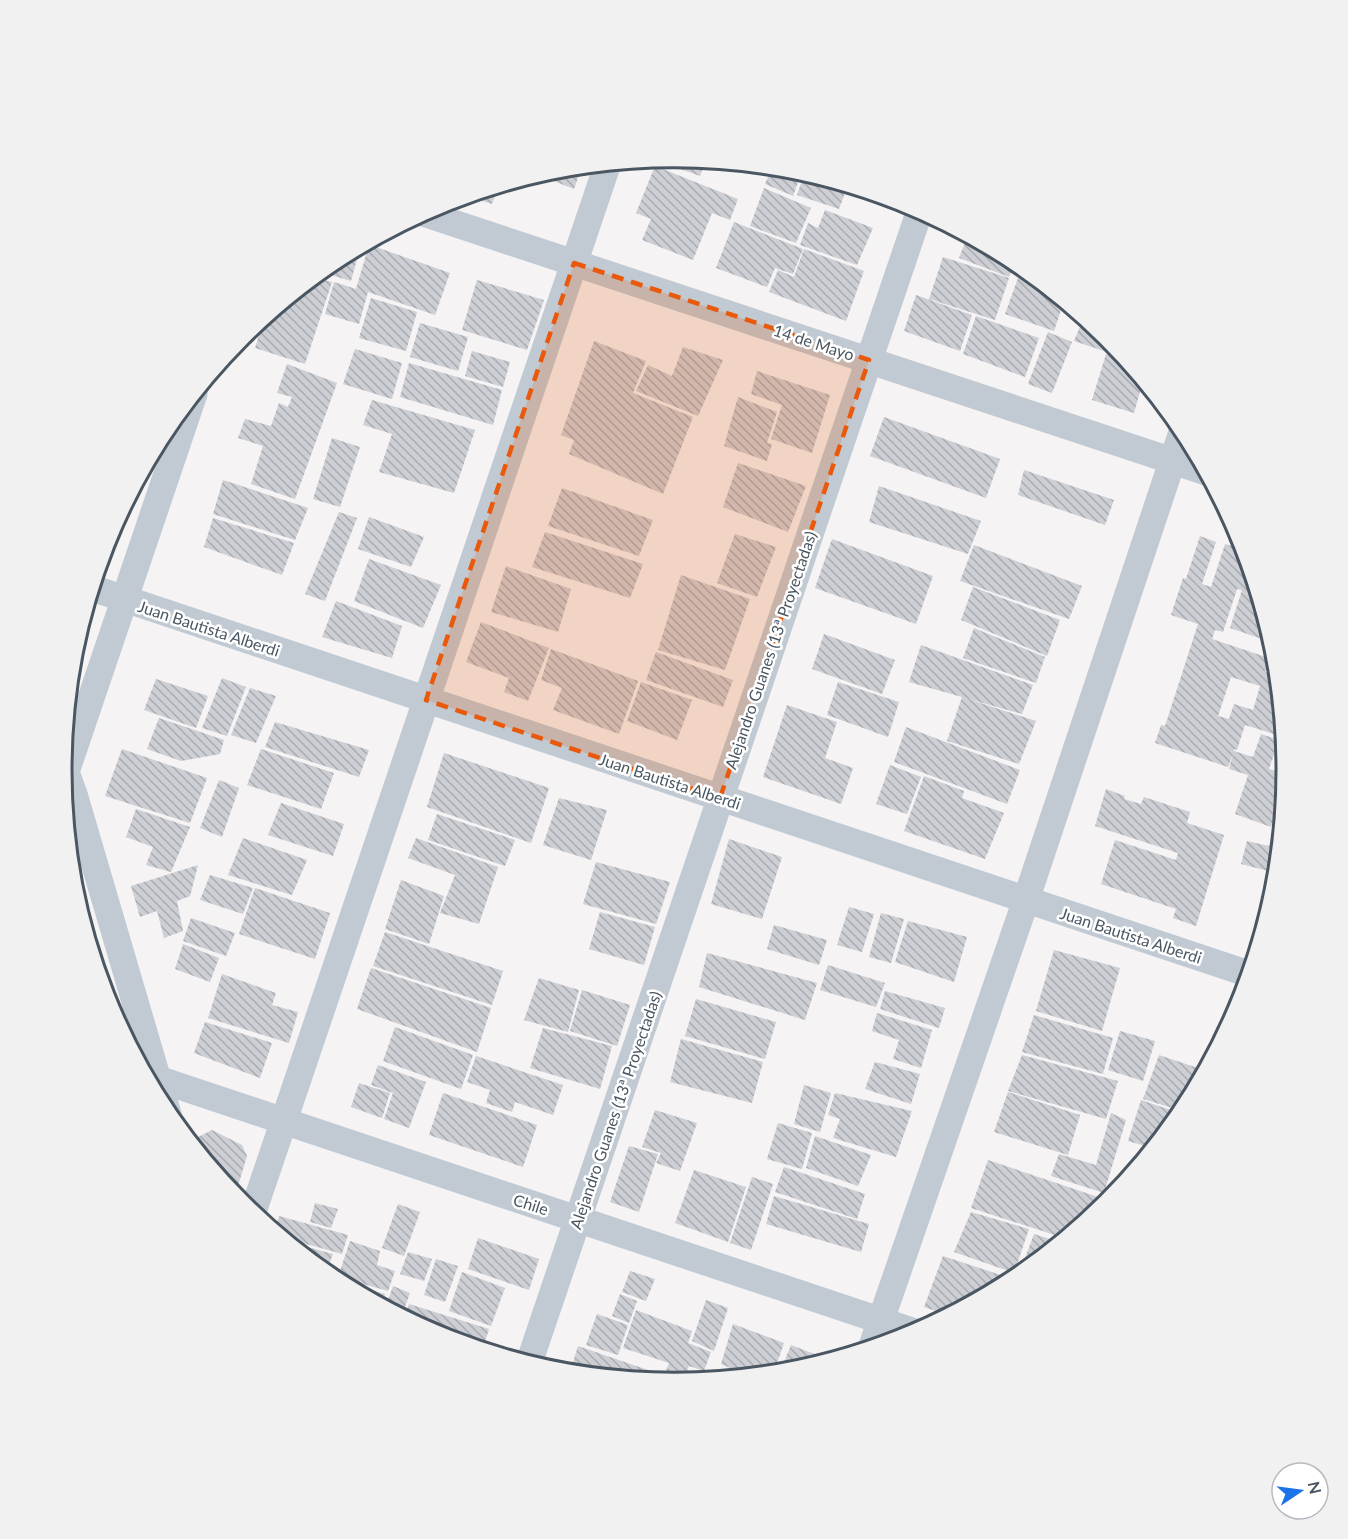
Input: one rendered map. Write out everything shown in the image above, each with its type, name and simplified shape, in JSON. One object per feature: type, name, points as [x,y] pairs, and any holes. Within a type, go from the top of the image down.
[{"type":"street","points":[[256,1203],[605,172]]},
{"type":"street","name":"14 de Mayo","points":[[435,217],[1194,468]]},
{"type":"street","name":"Alejandro Guanes (13ª Proyectadas)","points":[[532,1354],[917,219]]},
{"type":"street","points":[[72,760],[186,416]]},
{"type":"street","points":[[876,1337],[1026,900],[1179,441]]},
{"type":"street","name":"Juan Bautista Alberdi","points":[[100,591],[1241,971]]},
{"type":"street","points":[[73,796],[147,1059]]},
{"type":"street","name":"Chile","points":[[158,1079],[901,1327]]},
{"type":"highlighted area","points":[[574,263],[869,360],[720,798],[426,700]]},
{"type":"green space","points":[[94,928],[95,930],[113,987]]},
{"type":"building","points":[[661,168],[738,199],[730,220],[712,213],[693,260],[642,240],[651,219],[636,213],[654,169]]},
{"type":"building","points":[[678,168],[703,169],[700,176]]},
{"type":"building","points":[[769,175],[798,181],[793,196],[765,184]]},
{"type":"building","points":[[579,176],[574,189],[552,180]]},
{"type":"building","points":[[802,181],[845,192],[839,209],[797,195]]},
{"type":"building","points":[[764,188],[811,208],[796,243],[750,226]]},
{"type":"building","points":[[495,195],[492,204],[478,200]]},
{"type":"building","points":[[825,210],[873,228],[857,265],[800,245],[808,223],[818,228]]},
{"type":"building","points":[[734,222],[803,249],[793,274],[775,268],[767,287],[716,268]]},
{"type":"building","points":[[965,243],[1011,271],[1009,277],[959,258]]},
{"type":"building","points":[[375,247],[450,273],[435,315],[368,292],[359,324],[325,314],[334,282],[356,289],[367,252]]},
{"type":"building","points":[[804,249],[864,271],[846,321],[769,292],[778,270],[794,277]]},
{"type":"building","points":[[943,257],[1009,278],[995,320],[929,299]]},
{"type":"building","points":[[357,258],[351,281],[331,275]]},
{"type":"building","points":[[1019,277],[1061,309],[1054,331],[1005,314]]},
{"type":"building","points":[[325,280],[332,282],[305,364],[255,348],[260,333],[277,317]]},
{"type":"building","points":[[477,280],[544,300],[527,350],[462,330]]},
{"type":"building","points":[[916,295],[972,315],[960,351],[904,331]]},
{"type":"building","points":[[371,298],[417,312],[406,351],[359,338]]},
{"type":"building","points":[[976,316],[1039,338],[1025,377],[963,354]]},
{"type":"building","points":[[420,323],[468,337],[458,371],[410,357]]},
{"type":"building","points":[[1080,326],[1108,352],[1074,341]]},
{"type":"building","points":[[1048,332],[1072,342],[1052,393],[1028,384]]},
{"type":"building","points":[[594,341],[646,361],[633,393],[693,417],[663,494],[569,454],[574,440],[561,435]]},
{"type":"building","points":[[683,347],[723,360],[698,416],[636,391],[648,365],[672,376]]},
{"type":"building","points":[[355,349],[402,363],[392,399],[343,384]]},
{"type":"building","points":[[472,351],[510,362],[503,387],[465,376]]},
{"type":"building","points":[[1106,354],[1111,356],[1141,389],[1134,413],[1092,400]]},
{"type":"building","points":[[409,363],[502,390],[493,425],[400,397]]},
{"type":"building","points":[[287,364],[337,383],[295,499],[251,484],[263,446],[238,438],[245,419],[271,426],[279,403],[288,407],[292,397],[277,393]]},
{"type":"building","points":[[757,371],[830,395],[812,453],[771,439],[782,405],[751,394]]},
{"type":"building","points":[[738,397],[777,412],[767,443],[772,444],[767,461],[724,446]]},
{"type":"building","points":[[372,400],[475,430],[454,493],[379,472],[392,434],[363,425]]},
{"type":"building","points":[[884,417],[1000,459],[986,498],[870,456]]},
{"type":"building","points":[[332,438],[360,447],[340,507],[313,499]]},
{"type":"building","points":[[738,463],[806,486],[788,532],[723,507]]},
{"type":"building","points":[[1024,470],[1114,500],[1105,525],[1018,495]]},
{"type":"building","points":[[223,480],[308,508],[295,540],[213,514]]},
{"type":"building","points":[[879,486],[981,521],[968,554],[869,522]]},
{"type":"building","points":[[562,488],[653,520],[639,556],[548,526]]},
{"type":"building","points":[[339,512],[357,518],[325,601],[305,594]]},
{"type":"building","points":[[369,517],[424,537],[411,567],[358,549]]},
{"type":"building","points":[[213,518],[294,543],[282,575],[204,547]]},
{"type":"building","points":[[545,532],[643,564],[630,598],[532,567]]},
{"type":"building","points":[[735,534],[776,547],[757,597],[717,583]]},
{"type":"building","points":[[1200,536],[1216,542],[1202,584],[1211,587],[1225,544],[1233,546],[1244,576],[1261,639],[1230,628],[1242,590],[1237,589],[1223,632],[1215,630],[1212,639],[1265,657],[1265,672],[1268,673],[1271,691],[1275,735],[1245,725],[1237,750],[1234,749],[1234,751],[1253,757],[1261,734],[1275,739],[1276,750],[1269,769],[1276,771],[1275,809],[1271,827],[1235,814],[1248,775],[1229,769],[1233,754],[1228,767],[1155,743],[1161,725],[1165,726],[1198,624],[1171,615],[1183,578],[1186,579]],"holes":[[[1231,677],[1260,686],[1253,710],[1234,704],[1229,719],[1218,716]]]},
{"type":"building","points":[[832,539],[933,576],[916,624],[815,588]]},
{"type":"building","points":[[974,545],[1082,586],[1069,619],[960,581]]},
{"type":"building","points":[[369,559],[441,585],[423,628],[354,601]]},
{"type":"building","points":[[506,566],[571,589],[558,632],[491,612]]},
{"type":"building","points":[[681,575],[750,599],[725,670],[658,650]]},
{"type":"building","points":[[973,587],[1060,620],[1047,656],[961,620]]},
{"type":"building","points":[[336,601],[402,626],[392,658],[322,637]]},
{"type":"building","points":[[481,622],[549,648],[528,701],[504,692],[509,678],[466,662]]},
{"type":"building","points":[[974,628],[1045,657],[1036,683],[963,658]]},
{"type":"building","points":[[824,634],[895,660],[882,694],[812,669]]},
{"type":"building","points":[[921,645],[1033,685],[1022,714],[965,698],[1036,721],[1019,764],[947,741],[962,697],[909,682]]},
{"type":"building","points":[[551,649],[638,681],[619,734],[553,710],[562,688],[541,680]]},
{"type":"building","points":[[656,652],[733,680],[723,707],[646,680]]},
{"type":"building","points":[[222,678],[246,687],[227,736],[202,728]]},
{"type":"building","points":[[156,679],[208,696],[196,728],[144,710]]},
{"type":"building","points":[[641,682],[692,700],[677,740],[627,721]]},
{"type":"building","points":[[838,682],[899,702],[888,737],[827,715]]},
{"type":"building","points":[[250,688],[276,696],[256,743],[231,735]]},
{"type":"building","points":[[787,705],[837,722],[825,758],[853,768],[841,804],[763,777]]},
{"type":"building","points":[[159,718],[224,740],[220,754],[181,761],[147,749]]},
{"type":"building","points":[[275,722],[369,750],[359,777],[265,747]]},
{"type":"building","points":[[906,727],[1020,770],[1007,804],[894,762]]},
{"type":"building","points":[[122,749],[207,778],[190,823],[105,796]]},
{"type":"building","points":[[261,749],[334,773],[321,809],[247,785]]},
{"type":"building","points":[[444,753],[549,788],[531,843],[427,807]]},
{"type":"building","points":[[890,765],[921,777],[907,814],[876,804]]},
{"type":"building","points":[[924,776],[964,791],[962,798],[1004,813],[985,859],[904,831]]},
{"type":"building","points":[[219,780],[239,788],[222,837],[200,828]]},
{"type":"building","points":[[1106,789],[1125,796],[1124,799],[1141,804],[1144,797],[1190,812],[1187,823],[1224,835],[1196,926],[1173,918],[1176,909],[1101,884],[1115,840],[1176,860],[1178,853],[1095,826]]},
{"type":"building","points":[[559,798],[607,810],[591,860],[543,845]]},
{"type":"building","points":[[281,803],[344,824],[333,856],[268,835]]},
{"type":"building","points":[[136,809],[190,827],[171,872],[146,865],[153,847],[126,837]]},
{"type":"building","points":[[437,814],[515,840],[505,866],[428,840]]},
{"type":"building","points":[[1273,833],[1267,871],[1241,864],[1247,841],[1269,846]]},
{"type":"building","points":[[243,838],[307,860],[292,895],[228,875]]},
{"type":"building","points":[[416,838],[498,867],[479,924],[440,913],[455,875],[408,858]]},
{"type":"building","points":[[729,839],[782,857],[762,919],[711,904]]},
{"type":"building","points":[[596,862],[670,882],[656,924],[583,904]]},
{"type":"building","points":[[198,865],[190,896],[177,901],[183,931],[164,938],[157,911],[140,917],[131,886]]},
{"type":"building","points":[[210,875],[253,888],[243,914],[200,900]]},
{"type":"building","points":[[401,880],[444,896],[429,944],[385,929]]},
{"type":"building","points":[[255,888],[330,913],[315,959],[239,934]]},
{"type":"building","points":[[849,907],[874,914],[862,952],[837,945]]},
{"type":"building","points":[[600,912],[655,927],[644,965],[589,949]]},
{"type":"building","points":[[881,913],[904,919],[891,963],[869,957]]},
{"type":"building","points":[[191,918],[235,933],[226,956],[183,941]]},
{"type":"building","points":[[908,921],[967,937],[954,982],[895,962]]},
{"type":"building","points":[[774,925],[827,940],[819,965],[767,949]]},
{"type":"building","points":[[385,932],[503,971],[492,1005],[373,966]]},
{"type":"building","points":[[183,944],[219,958],[210,982],[175,969]]},
{"type":"building","points":[[1054,950],[1120,968],[1102,1031],[1036,1011]]},
{"type":"building","points":[[707,953],[817,983],[805,1020],[699,987]]},
{"type":"building","points":[[828,965],[885,983],[876,1007],[820,990]]},
{"type":"building","points":[[371,968],[491,1008],[477,1052],[357,1009]]},
{"type":"building","points":[[222,974],[276,993],[272,1005],[298,1012],[289,1043],[208,1018]]},
{"type":"building","points":[[539,978],[579,990],[568,1032],[524,1020]]},
{"type":"building","points":[[582,990],[630,1005],[617,1046],[570,1031]]},
{"type":"building","points":[[885,991],[945,1008],[939,1028],[880,1009]]},
{"type":"building","points":[[696,999],[776,1022],[765,1059],[685,1036]]},
{"type":"building","points":[[877,1013],[932,1030],[921,1068],[893,1059],[899,1040],[872,1031]]},
{"type":"building","points":[[1034,1015],[1113,1038],[1103,1074],[1022,1052]]},
{"type":"building","points":[[205,1022],[272,1043],[260,1078],[194,1053]]},
{"type":"building","points":[[395,1027],[473,1055],[461,1089],[383,1061]]},
{"type":"building","points":[[543,1028],[612,1046],[600,1089],[530,1068]]},
{"type":"building","points":[[1120,1031],[1155,1041],[1143,1081],[1108,1070]]},
{"type":"building","points":[[681,1039],[763,1062],[752,1103],[670,1082]]},
{"type":"building","points":[[1022,1055],[1118,1081],[1106,1119],[1008,1091]]},
{"type":"building","points":[[1159,1055],[1197,1068],[1172,1108],[1143,1099]]},
{"type":"building","points":[[476,1056],[563,1085],[553,1115],[515,1102],[512,1112],[486,1103],[490,1090],[467,1082]]},
{"type":"building","points":[[875,1062],[920,1074],[911,1104],[865,1089]]},
{"type":"building","points":[[378,1065],[426,1082],[409,1128],[384,1119],[393,1093],[371,1085]]},
{"type":"building","points":[[359,1083],[390,1093],[382,1118],[351,1107]]},
{"type":"building","points":[[804,1085],[831,1093],[820,1132],[794,1124]]},
{"type":"building","points":[[1008,1092],[1080,1115],[1068,1155],[994,1132]]},
{"type":"building","points":[[443,1093],[537,1125],[523,1167],[429,1135]]},
{"type":"building","points":[[835,1093],[912,1111],[896,1157],[833,1138],[840,1119],[828,1115]]},
{"type":"building","points":[[1141,1100],[1171,1110],[1144,1146],[1128,1141]]},
{"type":"building","points":[[655,1110],[697,1123],[680,1171],[656,1163],[661,1153],[642,1147]]},
{"type":"building","points":[[1111,1113],[1126,1120],[1102,1192],[1051,1176],[1059,1154],[1096,1165]]},
{"type":"building","points":[[778,1123],[812,1133],[802,1169],[767,1159]]},
{"type":"building","points":[[212,1130],[242,1145],[247,1156],[238,1185],[221,1166],[198,1137]]},
{"type":"building","points":[[815,1136],[871,1155],[858,1186],[806,1168]]},
{"type":"building","points":[[629,1146],[658,1154],[639,1212],[610,1202]]},
{"type":"building","points":[[988,1160],[1098,1197],[1055,1235],[971,1208]]},
{"type":"building","points":[[784,1167],[865,1194],[857,1219],[775,1192]]},
{"type":"building","points":[[694,1170],[746,1187],[728,1242],[675,1223]]},
{"type":"building","points":[[752,1177],[773,1184],[751,1250],[730,1243]]},
{"type":"building","points":[[774,1196],[869,1224],[861,1252],[766,1224]]},
{"type":"building","points":[[315,1203],[338,1209],[331,1228],[310,1222]]},
{"type":"building","points":[[398,1204],[420,1212],[404,1256],[382,1248]]},
{"type":"building","points":[[971,1212],[1029,1229],[1017,1263],[1007,1271],[954,1252]]},
{"type":"building","points":[[279,1216],[348,1235],[342,1254],[303,1243],[277,1222]]},
{"type":"building","points":[[1034,1234],[1050,1239],[1040,1247],[1025,1258]]},
{"type":"building","points":[[478,1238],[539,1259],[529,1290],[468,1269]]},
{"type":"building","points":[[350,1241],[380,1251],[377,1265],[395,1271],[388,1291],[361,1284],[340,1270]]},
{"type":"building","points":[[308,1247],[333,1254],[330,1263]]},
{"type":"building","points":[[408,1252],[432,1259],[424,1281],[400,1274]]},
{"type":"building","points":[[943,1256],[1000,1275],[936,1311],[924,1307]]},
{"type":"building","points":[[436,1259],[458,1266],[445,1302],[424,1295]]},
{"type":"building","points":[[630,1271],[655,1279],[646,1301],[622,1292]]},
{"type":"building","points":[[462,1272],[505,1288],[491,1326],[449,1311]]},
{"type":"building","points":[[393,1286],[410,1293],[405,1307],[388,1299]]},
{"type":"building","points":[[620,1294],[637,1301],[629,1323],[612,1316]]},
{"type":"building","points":[[706,1300],[728,1308],[714,1351],[692,1341]]},
{"type":"building","points":[[409,1304],[489,1329],[485,1341],[444,1326],[408,1309]]},
{"type":"building","points":[[636,1310],[692,1331],[688,1343],[711,1352],[704,1370],[689,1366],[687,1371],[674,1372],[666,1372],[669,1363],[623,1348]]},
{"type":"building","points":[[597,1314],[628,1325],[618,1355],[586,1345]]},
{"type":"building","points":[[733,1324],[784,1343],[777,1362],[731,1368],[721,1364]]},
{"type":"building","points":[[791,1345],[815,1354],[791,1360],[784,1361]]},
{"type":"building","points":[[578,1346],[648,1370],[635,1370],[573,1363]]}]
